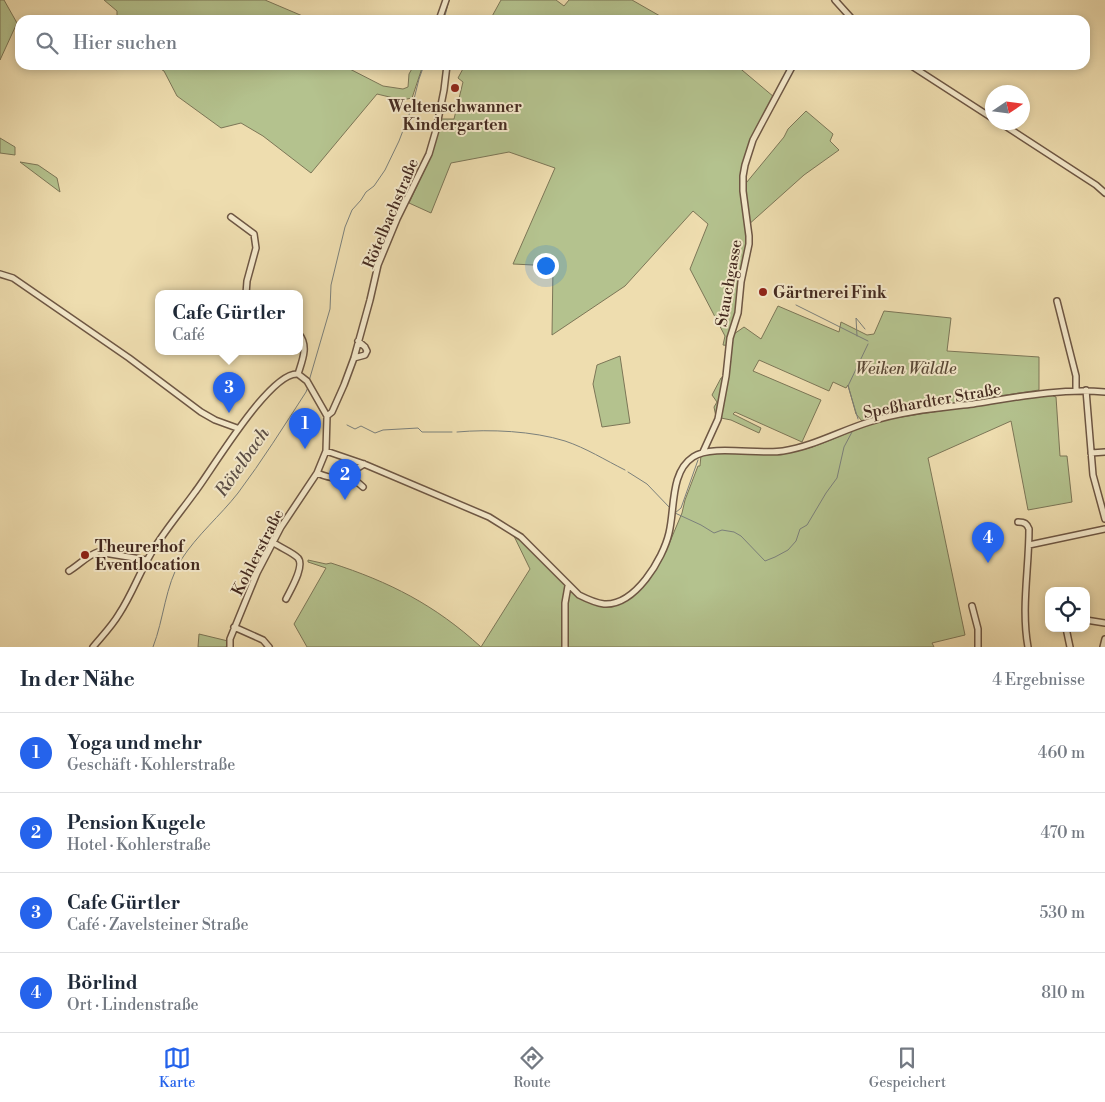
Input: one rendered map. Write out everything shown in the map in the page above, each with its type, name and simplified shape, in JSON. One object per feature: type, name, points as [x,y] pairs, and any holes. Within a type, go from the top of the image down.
[{"type":"street","points":[[441,15],[446,0]]},
{"type":"street","points":[[835,0],[847,15]]},
{"type":"street","name":"Rötelbachstraße","points":[[327,416],[332,412],[354,358],[378,265],[397,219],[429,154],[441,106],[446,70]]},
{"type":"street","name":"Stauchgasse","points":[[703,452],[718,419],[726,376],[730,338],[738,313],[741,282],[749,244],[743,191],[744,170],[753,140],[790,70]]},
{"type":"street","points":[[918,70],[985,113]]},
{"type":"street","points":[[1011,130],[1105,192]]},
{"type":"street","points":[[231,217],[254,234],[256,248],[246,290]]},
{"type":"street","points":[[0,274],[13,278],[129,358],[201,412],[215,420],[238,428]]},
{"type":"street","points":[[1057,300],[1076,376],[1076,391]]},
{"type":"street","name":"Rötelbachstraße","points":[[354,358],[365,355],[367,351],[358,341]]},
{"type":"street","points":[[298,374],[304,356],[303,343]]},
{"type":"street","points":[[93,647],[119,614],[153,549],[196,491],[238,428],[256,406],[288,376],[298,374],[307,381],[327,416],[326,451],[364,464],[505,526],[522,537],[568,586],[579,595],[599,603],[605,604],[623,600],[632,594],[644,581],[663,550],[669,534],[677,478],[688,461],[703,452]]},
{"type":"street","points":[[1086,390],[1093,475],[1102,498],[1105,519]]},
{"type":"street","name":"Speßhardter Straße","points":[[703,452],[765,454],[807,447],[876,420],[950,407],[1058,392],[1086,390],[1105,392]]},
{"type":"street","name":"Kohlerstraße","points":[[230,647],[230,639],[234,627],[251,586],[281,527],[317,473],[326,451]]},
{"type":"street","points":[[1090,453],[1105,452]]},
{"type":"street","points":[[317,473],[330,479],[339,479],[364,464]]},
{"type":"street","points":[[348,474],[363,487]]},
{"type":"street","points":[[1018,522],[1023,522],[1029,530],[1025,578],[1025,632],[1028,647]]},
{"type":"street","points":[[1029,545],[1105,529]]},
{"type":"street","points":[[274,543],[297,557],[300,562],[300,568],[286,599]]},
{"type":"street","points":[[70,571],[91,554],[98,552],[147,561]]},
{"type":"street","points":[[565,647],[565,603],[568,586]]},
{"type":"street","points":[[972,606],[978,629],[978,647]]},
{"type":"street","points":[[1090,621],[1105,623]]},
{"type":"street","points":[[234,627],[263,640],[269,647]]},
{"type":"street","points":[[1067,632],[1070,647]]},
{"type":"street","points":[[1102,647],[1105,639]]},
{"type":"green space","points":[[0,0],[4,0],[15,19],[15,27],[0,60]]},
{"type":"green space","points":[[104,0],[265,0],[300,15],[117,15],[117,11]]},
{"type":"green space","points":[[501,0],[556,0],[564,6],[569,0],[632,0],[658,15],[493,15]]},
{"type":"green space","points":[[162,70],[352,70],[383,86],[403,89],[408,87],[411,70],[421,70],[412,98],[402,100],[377,94],[311,173],[263,136],[241,123],[221,128],[177,96]]},
{"type":"green space","name":"Weiken Wäldle","points":[[462,70],[742,70],[774,97],[752,140],[742,188],[784,137],[788,129],[806,111],[833,134],[830,141],[839,150],[804,175],[747,226],[747,244],[738,281],[734,334],[744,327],[761,339],[778,306],[839,332],[841,322],[867,335],[874,334],[884,311],[951,318],[947,351],[1039,357],[1039,390],[940,405],[862,421],[856,414],[848,385],[846,388],[833,382],[829,391],[759,360],[753,371],[821,400],[802,442],[735,412],[733,414],[761,428],[759,433],[731,420],[716,417],[714,407],[717,402],[712,395],[721,378],[728,376],[732,346],[723,345],[725,336],[690,269],[708,224],[693,211],[625,286],[552,335],[553,266],[513,264],[555,168],[509,152],[451,163],[431,213],[409,203],[432,154],[441,119],[454,119],[463,82],[458,78]]},
{"type":"green space","points":[[0,138],[15,147],[15,155],[0,153]]},
{"type":"green space","points":[[20,162],[38,165],[57,178],[60,192]]},
{"type":"green space","points":[[620,356],[630,423],[602,427],[593,384],[597,365]]},
{"type":"green space","points":[[1049,394],[1056,397],[1060,456],[1067,456],[1072,502],[1028,510],[1011,421],[928,458],[965,635],[932,643],[934,647],[481,647],[530,569],[512,532],[539,555],[563,583],[578,596],[590,602],[620,603],[629,599],[644,584],[669,544],[698,466],[700,466],[701,455],[789,453],[832,440],[882,420]]},
{"type":"green space","points":[[308,560],[326,564],[331,563],[352,570],[411,596],[464,632],[481,647],[307,647],[294,624],[326,568],[308,562]]},
{"type":"green space","points":[[199,634],[228,641],[226,647],[198,647]]},
{"type":"waterway","name":"Rötelbach","points":[[445,15],[449,0]]},
{"type":"waterway","name":"Rötelbach","points":[[309,381],[330,309],[331,285],[345,227],[352,210],[366,192],[374,186],[385,170],[412,107],[422,70]]},
{"type":"waterway","points":[[796,305],[868,341]]},
{"type":"waterway","points":[[857,336],[856,318],[865,329]]},
{"type":"waterway","points":[[858,419],[848,386],[868,344]]},
{"type":"waterway","name":"Rötelbach","points":[[153,647],[171,581],[181,560],[194,542],[247,481],[308,387]]},
{"type":"waterway","points":[[347,425],[355,429],[361,426],[375,433],[383,430],[418,428],[422,432],[452,432]]},
{"type":"waterway","points":[[457,432],[511,432],[553,438],[580,447],[625,470]]},
{"type":"waterway","points":[[675,513],[714,533],[722,530],[734,532],[741,536],[765,561],[775,557],[788,550],[796,541],[800,529],[807,525],[837,478],[844,447],[852,432]]},
{"type":"waterway","points":[[675,513],[681,508],[698,460]]},
{"type":"waterway","points":[[628,472],[647,484],[670,508]]},
{"type":"place","name":"Weltenschwanner Kindergarten","points":[[455,88]]},
{"type":"place","name":"Gärtnerei Fink","points":[[763,292]]},
{"type":"place","name":"Cafe Gürtler","points":[[229,413]]},
{"type":"place","name":"Yoga und mehr","points":[[305,449]]},
{"type":"place","name":"Pension Kugele","points":[[345,500]]},
{"type":"place","name":"Theurerhof Eventlocation","points":[[85,555]]},
{"type":"place","name":"Börlind","points":[[988,563]]}]
